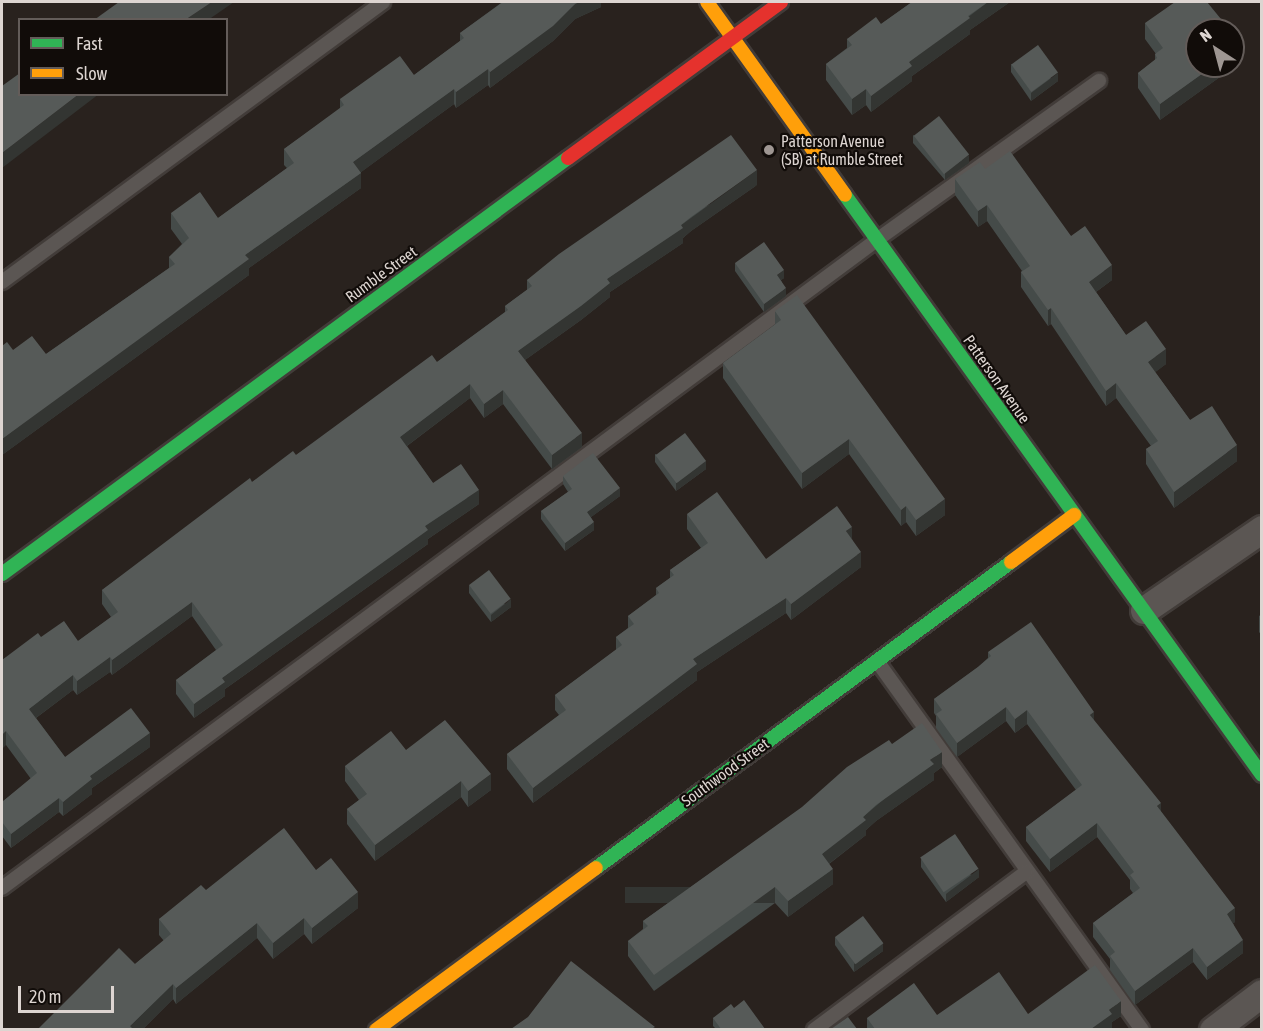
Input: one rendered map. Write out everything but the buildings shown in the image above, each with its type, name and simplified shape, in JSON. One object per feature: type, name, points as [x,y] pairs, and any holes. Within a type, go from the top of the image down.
[{"type":"street","name":"Patterson Avenue","points":[[707,2],[734,36],[1074,515],[1262,775]]},
{"type":"street","name":"Rumble Street","points":[[2,574],[781,2]]},
{"type":"street","name":"Southwood Street","points":[[376,1029],[1074,515]]},
{"type":"street","points":[[1144,610],[1262,529]]},
{"type":"street","points":[[1213,1029],[1262,993]]},
{"type":"lane","points":[[2,282],[383,2]]},
{"type":"lane","points":[[2,888],[878,239],[1099,81]]},
{"type":"lane","points":[[877,661],[1026,872],[1142,1029]]},
{"type":"lane","points":[[814,1029],[1026,872]]},
{"type":"traffic: fast","points":[[2,574],[568,158]]},
{"type":"traffic: fast","points":[[845,195],[1262,775]]},
{"type":"traffic: fast","points":[[596,868],[1011,562]]},
{"type":"traffic: slow","points":[[707,2],[845,195]]},
{"type":"traffic: slow","points":[[1011,562],[1074,515]]},
{"type":"traffic: slow","points":[[376,1030],[596,868]]},
{"type":"traffic: jam","points":[[568,158],[781,2]]},
{"type":"place","name":"Patterson Avenue (SB) at Rumble Street","points":[[769,150]]}]
